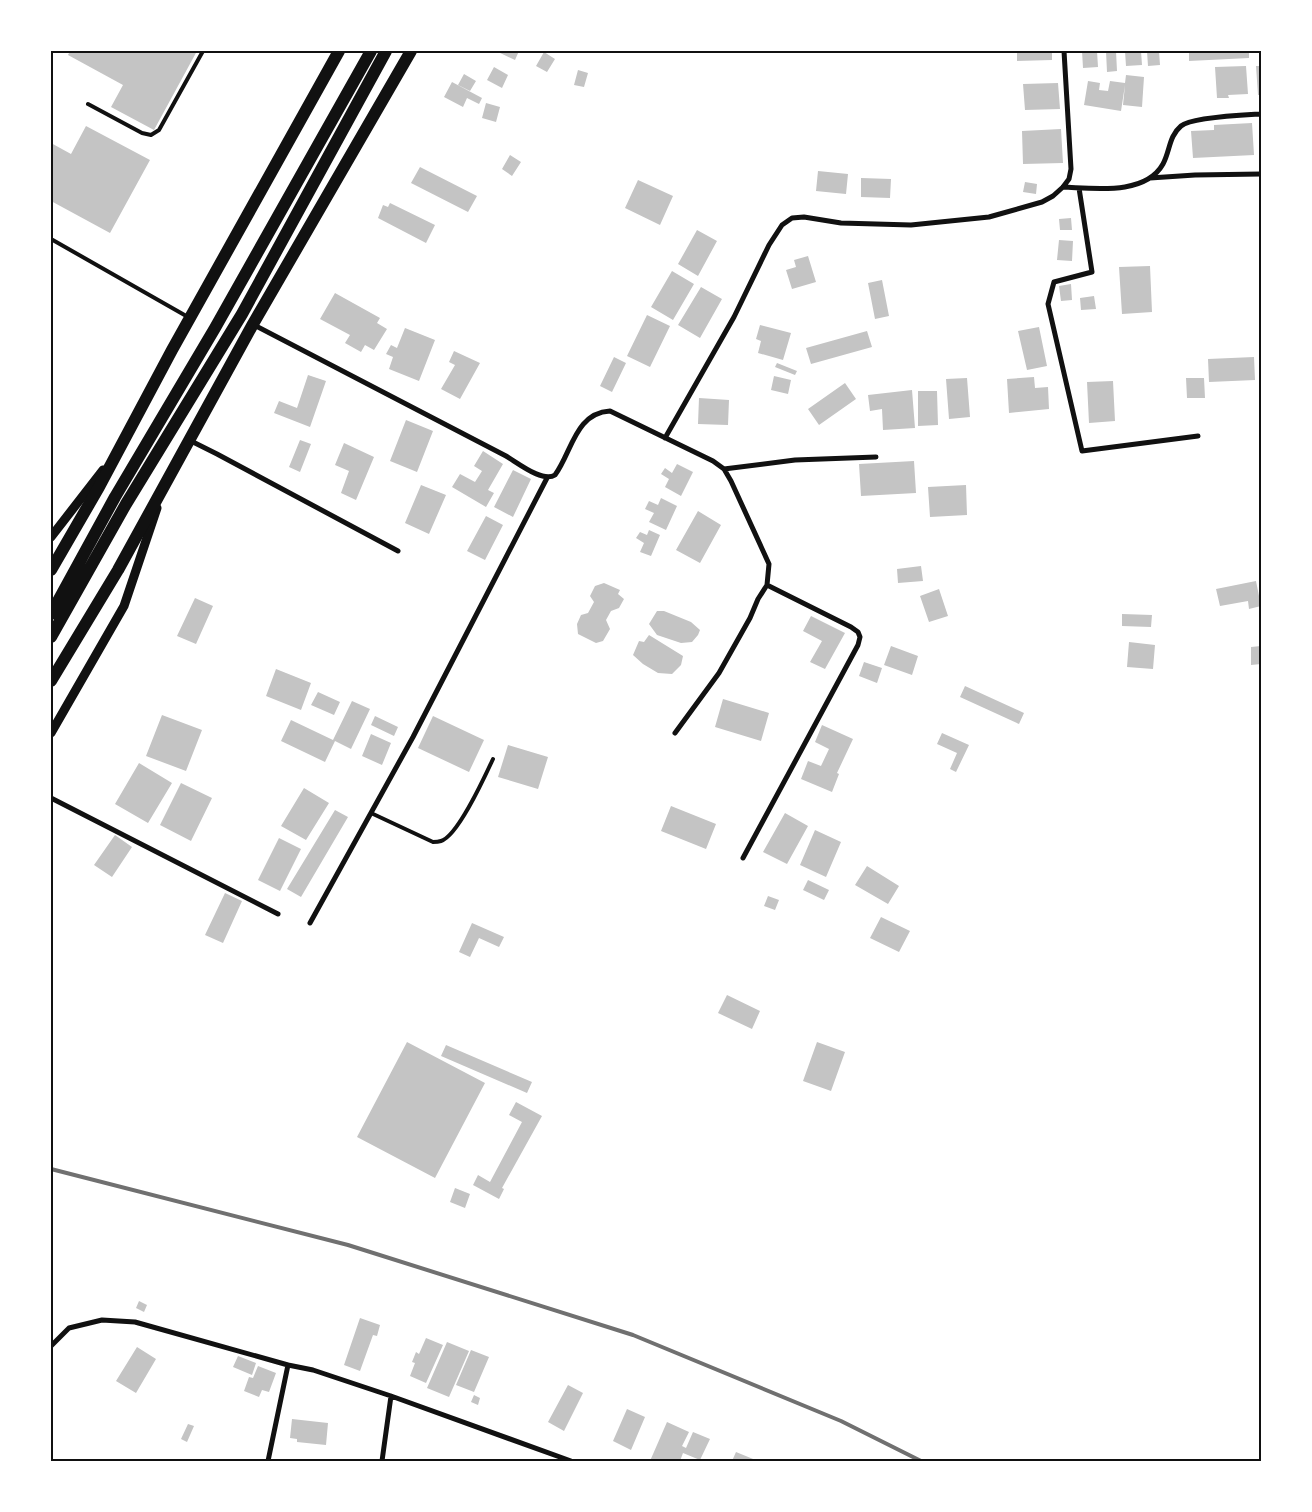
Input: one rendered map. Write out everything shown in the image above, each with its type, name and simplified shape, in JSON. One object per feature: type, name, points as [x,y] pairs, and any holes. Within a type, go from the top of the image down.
[{"type":"highway","points":[[51,570],[99,487],[190,318],[339,51]]},
{"type":"highway","points":[[51,614],[115,497],[215,328],[371,51]]},
{"type":"highway","points":[[51,637],[126,504],[242,314],[386,51]]},
{"type":"highway","points":[[51,681],[118,570],[253,324],[411,51]]},
{"type":"street","points":[[665,438],[734,317],[769,245],[782,225],[792,218],[804,217],[840,223],[911,226],[990,217],[1042,202],[1053,196],[1063,187],[1069,179],[1070,169],[1064,51]]},
{"type":"street","points":[[1150,178],[1163,164],[1170,140],[1182,125],[1208,118],[1261,114]]},
{"type":"street","points":[[1063,187],[1120,189],[1150,178],[1261,174]]},
{"type":"street","points":[[1079,188],[1092,272],[1054,282],[1048,304],[1082,451],[1198,436]]},
{"type":"street","points":[[253,324],[506,456],[542,477],[552,477],[558,471],[584,422],[592,415],[610,411],[713,461],[724,469],[768,564],[768,585],[758,599],[750,618],[719,674],[675,733]]},
{"type":"street","points":[[189,440],[398,551]]},
{"type":"street","points":[[51,537],[115,455]]},
{"type":"street","points":[[724,469],[795,460],[876,457]]},
{"type":"street","points":[[310,923],[413,737],[547,478]]},
{"type":"street","points":[[51,733],[124,606],[165,482]]},
{"type":"street","points":[[743,858],[858,645],[860,637],[858,632],[850,627],[768,585]]},
{"type":"street","points":[[51,798],[278,914]]},
{"type":"street","points":[[51,1346],[69,1328],[102,1320],[135,1322],[288,1365],[314,1370],[571,1461]]},
{"type":"street","points":[[268,1461],[288,1365]]},
{"type":"street","points":[[382,1461],[391,1396]]},
{"type":"lane","points":[[88,104],[142,133],[152,134],[159,130],[203,51]]},
{"type":"lane","points":[[51,232],[52,240],[190,318]]},
{"type":"lane","points":[[371,813],[433,842],[441,841],[450,834],[468,810],[493,759]]},
{"type":"building","points":[[70,51],[197,51],[154,130],[111,107],[123,85],[68,55]]},
{"type":"building","points":[[496,51],[519,51],[515,60]]},
{"type":"building","points":[[1017,51],[1052,51],[1052,60],[1017,61]]},
{"type":"building","points":[[1082,51],[1097,51],[1098,67],[1083,68]]},
{"type":"building","points":[[1106,51],[1116,51],[1117,71],[1107,72]]},
{"type":"building","points":[[1125,51],[1141,51],[1142,65],[1126,66]]},
{"type":"building","points":[[1147,51],[1159,51],[1160,65],[1148,66]]},
{"type":"building","points":[[1189,51],[1249,51],[1249,58],[1189,61]]},
{"type":"building","points":[[544,52],[555,59],[547,72],[536,66]]},
{"type":"building","points":[[1246,66],[1248,94],[1228,95],[1229,98],[1217,98],[1215,67]]},
{"type":"building","points":[[1256,66],[1261,66],[1261,95],[1258,95]]},
{"type":"building","points":[[494,67],[508,75],[502,88],[487,80]]},
{"type":"building","points":[[578,70],[588,73],[584,87],[574,85]]},
{"type":"building","points":[[464,74],[476,81],[470,91],[458,85]]},
{"type":"building","points":[[1126,75],[1144,77],[1142,107],[1123,105],[1125,85],[1121,111],[1084,105],[1088,81],[1100,83],[1099,90],[1108,91],[1110,81],[1125,83]]},
{"type":"building","points":[[452,82],[482,98],[479,104],[467,98],[463,107],[444,97]]},
{"type":"building","points":[[1058,83],[1060,109],[1025,110],[1023,84]]},
{"type":"building","points":[[486,103],[500,107],[496,122],[482,118]]},
{"type":"building","points":[[1252,123],[1254,155],[1193,158],[1191,131],[1214,130],[1214,125]]},
{"type":"building","points":[[86,126],[150,160],[110,233],[51,201],[51,143],[71,154]]},
{"type":"building","points":[[1061,129],[1063,163],[1023,164],[1022,131]]},
{"type":"building","points":[[510,155],[521,162],[512,176],[502,169]]},
{"type":"building","points":[[420,167],[477,196],[468,212],[411,183]]},
{"type":"building","points":[[818,171],[848,174],[846,194],[816,191]]},
{"type":"building","points":[[861,178],[891,179],[890,198],[861,197]]},
{"type":"building","points":[[638,180],[673,196],[660,225],[625,208]]},
{"type":"building","points":[[1025,182],[1037,184],[1036,194],[1023,192]]},
{"type":"building","points":[[390,203],[435,225],[426,243],[378,218],[383,205],[388,207]]},
{"type":"building","points":[[1071,218],[1072,230],[1060,230],[1059,219]]},
{"type":"building","points":[[697,230],[717,241],[698,276],[678,264]]},
{"type":"building","points":[[1059,240],[1073,241],[1072,261],[1057,260]]},
{"type":"building","points":[[808,256],[816,282],[792,289],[786,270],[796,267],[794,260]]},
{"type":"building","points":[[1150,266],[1152,312],[1122,314],[1119,267]]},
{"type":"building","points":[[672,271],[694,284],[673,320],[651,307]]},
{"type":"building","points":[[882,280],[889,316],[875,319],[868,283]]},
{"type":"building","points":[[1071,284],[1072,300],[1061,301],[1059,286]]},
{"type":"building","points":[[701,287],[722,299],[700,338],[678,325]]},
{"type":"building","points":[[335,293],[380,318],[377,323],[387,329],[374,350],[365,345],[361,352],[345,343],[350,335],[320,319]]},
{"type":"building","points":[[1094,296],[1096,309],[1081,310],[1080,298]]},
{"type":"building","points":[[647,315],[670,326],[650,367],[627,356]]},
{"type":"building","points":[[760,325],[791,333],[783,360],[758,353],[761,341],[756,339]]},
{"type":"building","points":[[1039,327],[1047,366],[1027,370],[1018,331]]},
{"type":"building","points":[[405,328],[435,340],[419,381],[389,369],[393,357],[386,354],[391,345],[397,348]]},
{"type":"building","points":[[867,331],[872,347],[811,364],[806,348]]},
{"type":"building","points":[[454,351],[480,363],[460,399],[441,389],[455,365],[449,362]]},
{"type":"building","points":[[614,357],[626,363],[612,392],[600,386]]},
{"type":"building","points":[[1254,357],[1255,380],[1209,382],[1208,359]]},
{"type":"building","points":[[777,363],[797,371],[795,375],[775,367]]},
{"type":"building","points":[[308,375],[326,381],[310,427],[274,413],[279,401],[297,408]]},
{"type":"building","points":[[774,376],[791,380],[788,394],[771,390]]},
{"type":"building","points":[[1034,377],[1035,388],[1048,387],[1049,409],[1009,413],[1007,379]]},
{"type":"building","points":[[967,378],[970,417],[949,419],[946,379]]},
{"type":"building","points":[[1186,378],[1204,378],[1205,398],[1187,398]]},
{"type":"building","points":[[1113,381],[1115,421],[1089,423],[1087,382]]},
{"type":"building","points":[[845,383],[856,399],[819,425],[808,409]]},
{"type":"building","points":[[912,390],[915,428],[883,430],[882,409],[870,411],[868,395]]},
{"type":"building","points":[[918,391],[937,391],[938,425],[918,426]]},
{"type":"building","points":[[699,398],[729,400],[728,425],[698,424]]},
{"type":"building","points":[[406,420],[433,431],[417,472],[390,461]]},
{"type":"building","points":[[300,440],[311,444],[300,472],[289,467]]},
{"type":"building","points":[[344,443],[374,457],[356,500],[341,493],[349,471],[335,465]]},
{"type":"building","points":[[483,451],[503,464],[488,490],[494,493],[486,507],[452,487],[460,474],[475,482],[482,471],[474,466]]},
{"type":"building","points":[[914,461],[916,493],[861,496],[859,464]]},
{"type":"building","points":[[677,464],[693,472],[681,496],[665,487],[669,479],[661,474],[665,468],[672,473]]},
{"type":"building","points":[[513,470],[531,479],[513,517],[494,507]]},
{"type":"building","points":[[421,485],[446,495],[429,534],[405,523]]},
{"type":"building","points":[[966,485],[967,515],[930,517],[928,487]]},
{"type":"building","points":[[661,498],[677,506],[666,530],[649,522],[654,513],[645,509],[649,501],[658,505]]},
{"type":"building","points":[[698,511],[721,525],[700,563],[676,550]]},
{"type":"building","points":[[486,516],[503,525],[485,560],[467,551]]},
{"type":"building","points":[[649,530],[660,535],[651,556],[640,552],[644,543],[636,538],[640,532],[647,535]]},
{"type":"building","points":[[921,566],[923,581],[898,583],[897,569]]},
{"type":"building","points":[[1256,581],[1261,606],[1249,609],[1248,601],[1220,606],[1216,589]]},
{"type":"building","points":[[604,583],[620,590],[618,594],[624,599],[619,608],[611,611],[606,620],[610,629],[603,641],[596,643],[578,634],[577,624],[581,615],[588,613],[594,602],[590,596],[595,586]]},
{"type":"building","points":[[939,589],[948,616],[929,622],[920,596]]},
{"type":"building","points":[[195,598],[213,606],[196,644],[177,636]]},
{"type":"building","points":[[657,611],[664,611],[691,622],[700,630],[698,635],[692,642],[681,643],[657,635],[649,624]]},
{"type":"building","points":[[1122,614],[1152,615],[1151,627],[1122,626]]},
{"type":"building","points":[[811,616],[845,633],[825,669],[810,662],[822,641],[803,631]]},
{"type":"building","points":[[649,635],[683,656],[681,665],[672,674],[658,673],[633,655],[639,641],[644,642]]},
{"type":"building","points":[[1129,642],[1155,645],[1153,669],[1127,667]]},
{"type":"building","points":[[891,646],[918,656],[912,675],[884,665]]},
{"type":"building","points":[[1261,646],[1261,664],[1251,665],[1251,647]]},
{"type":"building","points":[[864,662],[882,668],[877,683],[859,676]]},
{"type":"building","points":[[276,669],[311,683],[301,710],[266,696]]},
{"type":"building","points":[[965,686],[1024,713],[1019,724],[960,697]]},
{"type":"building","points":[[318,692],[340,702],[334,715],[311,705]]},
{"type":"building","points":[[723,699],[769,713],[761,741],[715,727]]},
{"type":"building","points":[[352,701],[370,709],[351,749],[335,741],[325,762],[281,741],[291,720],[333,740]]},
{"type":"building","points":[[162,715],[202,730],[186,771],[146,756]]},
{"type":"building","points":[[375,716],[398,727],[394,736],[371,725]]},
{"type":"building","points":[[433,716],[484,740],[469,772],[418,748]]},
{"type":"building","points":[[822,725],[853,739],[837,773],[839,774],[832,792],[801,779],[808,761],[821,766],[829,749],[815,742]]},
{"type":"building","points":[[942,733],[969,745],[956,772],[950,769],[957,753],[937,744]]},
{"type":"building","points":[[371,734],[391,743],[382,765],[362,756]]},
{"type":"building","points":[[508,745],[548,757],[538,789],[498,777]]},
{"type":"building","points":[[139,763],[172,783],[148,823],[115,804]]},
{"type":"building","points":[[181,783],[212,798],[191,841],[160,825]]},
{"type":"building","points":[[304,788],[329,803],[306,840],[281,826]]},
{"type":"building","points":[[671,806],[716,824],[706,849],[661,831]]},
{"type":"building","points":[[335,810],[348,817],[301,897],[287,889]]},
{"type":"building","points":[[785,813],[808,826],[787,864],[763,852]]},
{"type":"building","points":[[815,830],[841,842],[826,877],[800,865]]},
{"type":"building","points":[[115,835],[132,847],[112,877],[94,865]]},
{"type":"building","points":[[279,838],[301,849],[280,891],[258,880]]},
{"type":"building","points":[[867,866],[899,886],[888,904],[855,885]]},
{"type":"building","points":[[808,880],[829,890],[824,900],[803,890]]},
{"type":"building","points":[[225,893],[242,901],[223,943],[205,935]]},
{"type":"building","points":[[768,896],[779,900],[775,910],[764,906]]},
{"type":"building","points":[[881,917],[910,931],[899,952],[870,938]]},
{"type":"building","points":[[472,923],[504,937],[499,947],[479,938],[470,957],[459,952]]},
{"type":"building","points":[[727,995],[760,1011],[752,1029],[718,1013]]},
{"type":"building","points":[[407,1042],[485,1083],[435,1178],[357,1137]]},
{"type":"building","points":[[817,1042],[845,1052],[831,1091],[803,1081]]},
{"type":"building","points":[[446,1045],[532,1082],[527,1093],[441,1056]]},
{"type":"building","points":[[516,1102],[542,1116],[502,1188],[504,1189],[499,1199],[473,1185],[478,1175],[490,1182],[522,1122],[509,1115]]},
{"type":"building","points":[[455,1188],[470,1194],[465,1208],[450,1202]]},
{"type":"building","points":[[139,1301],[147,1305],[144,1312],[136,1308]]},
{"type":"building","points":[[360,1318],[380,1325],[377,1336],[373,1335],[360,1371],[344,1365]]},
{"type":"building","points":[[426,1338],[443,1345],[426,1383],[410,1376],[415,1363],[412,1362],[416,1352],[419,1354]]},
{"type":"building","points":[[447,1342],[469,1351],[449,1397],[427,1388]]},
{"type":"building","points":[[137,1347],[156,1359],[136,1393],[116,1381]]},
{"type":"building","points":[[471,1350],[489,1357],[474,1392],[456,1385]]},
{"type":"building","points":[[238,1356],[256,1363],[252,1375],[233,1367]]},
{"type":"building","points":[[258,1366],[276,1373],[269,1392],[262,1390],[259,1397],[244,1391],[249,1377],[253,1378]]},
{"type":"building","points":[[568,1385],[583,1393],[564,1431],[548,1422]]},
{"type":"building","points":[[474,1395],[480,1398],[478,1405],[471,1402]]},
{"type":"building","points":[[627,1409],[645,1417],[631,1450],[613,1441]]},
{"type":"building","points":[[292,1419],[328,1423],[326,1445],[297,1442],[297,1439],[290,1438]]},
{"type":"building","points":[[667,1422],[689,1432],[682,1446],[686,1448],[693,1432],[710,1439],[700,1460],[683,1453],[680,1461],[650,1461]]},
{"type":"building","points":[[188,1424],[194,1426],[187,1442],[181,1439]]},
{"type":"building","points":[[736,1452],[758,1461],[732,1461]]},
{"type":"railway","points":[[51,1169],[348,1245],[633,1335],[841,1421],[921,1461]]}]
